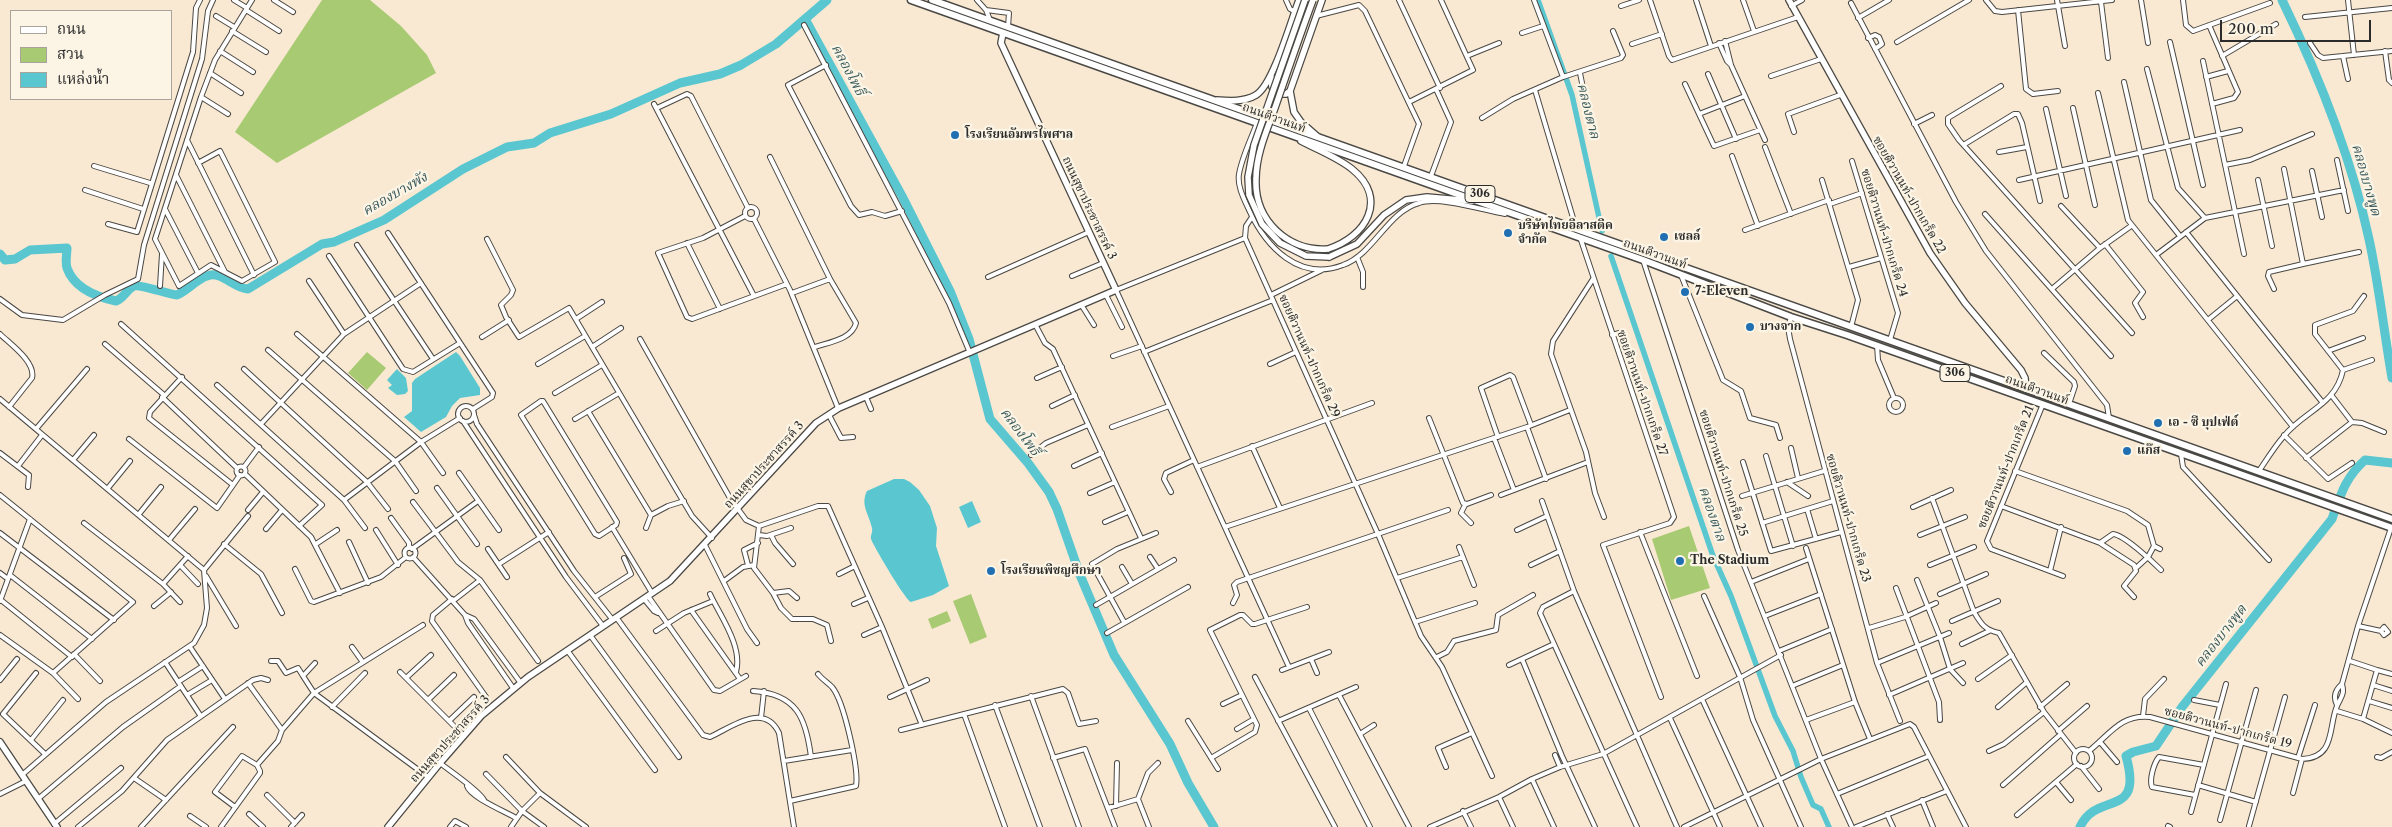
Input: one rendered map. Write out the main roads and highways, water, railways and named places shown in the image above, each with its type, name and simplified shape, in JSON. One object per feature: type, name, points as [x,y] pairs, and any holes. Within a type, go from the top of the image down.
[{"type":"main road","name":"ถนนติวานนท์","points":[[911,0],[1299,140],[1581,240],[1643,260],[1791,317],[1877,345],[2391,528]]},
{"type":"main road","name":"ถนนติวานนท์","points":[[932,0],[1404,166],[2392,519]]},
{"type":"main road","points":[[2024,397],[2026,389]]},
{"type":"water","points":[[456,352],[480,388],[480,395],[460,398],[452,406],[446,417],[421,432],[404,417],[412,411],[412,383],[415,379]]},
{"type":"water","points":[[397,369],[406,378],[408,391],[405,394],[397,395],[388,388],[392,385],[387,380]]},
{"type":"water","points":[[894,479],[904,479],[910,482],[919,490],[930,506],[937,528],[936,546],[949,586],[933,595],[911,602],[873,543],[871,538],[872,528],[864,501],[867,491]]},
{"type":"water","points":[[972,501],[981,522],[968,528],[959,507]]},
{"type":"waterway","name":"คลองบางพัง","points":[[0,254],[5,260],[15,259],[30,250],[67,248],[66,266],[75,281],[94,294],[116,301],[134,286],[142,286],[177,295],[200,280],[212,275],[217,275],[237,286],[248,289],[322,244],[334,242],[384,220],[463,169],[507,147],[534,143],[550,133],[611,114],[680,83],[720,74],[741,65],[776,44],[827,0]]},
{"type":"waterway","name":"คลองตาล","points":[[1538,0],[1572,95],[1602,231]]},
{"type":"waterway","name":"คลองบางพูด","points":[[2282,0],[2321,87],[2353,177],[2373,256],[2392,378]]},
{"type":"waterway","name":"คลองโพธิ์","points":[[805,19],[903,198],[950,291],[969,339],[990,419],[1028,463],[1049,492],[1057,509],[1080,575],[1114,655],[1170,744],[1188,783],[1214,827]]},
{"type":"waterway","name":"คลองตาล","points":[[1611,256],[1713,556],[1731,596],[1775,716],[1793,751],[1801,777],[1813,805],[1821,809],[1829,827]]},
{"type":"waterway","name":"คลองบางพูด","points":[[2080,827],[2088,816],[2097,809],[2124,797],[2129,789],[2130,776],[2126,756],[2133,752],[2156,746],[2182,707],[2332,519],[2344,487],[2358,467],[2365,460],[2392,463]]},
{"type":"place","name":"โรงเรียนอัมพรไพศาล","points":[[955,135]]},
{"type":"place","name":"บริษัทไทยอิลาสติค จำกัด","points":[[1508,233]]},
{"type":"place","name":"เชลล์","points":[[1664,237]]},
{"type":"place","name":"7-Eleven","points":[[1685,292]]},
{"type":"place","name":"บางจาก","points":[[1750,327]]},
{"type":"place","name":"เอ - ซี บุปเฟ่ต์","points":[[2158,423]]},
{"type":"place","name":"แก๊ส","points":[[2127,451]]},
{"type":"place","name":"The Stadium","points":[[1680,561]]},
{"type":"place","name":"โรงเรียนพิชญศึกษา","points":[[991,571]]}]
